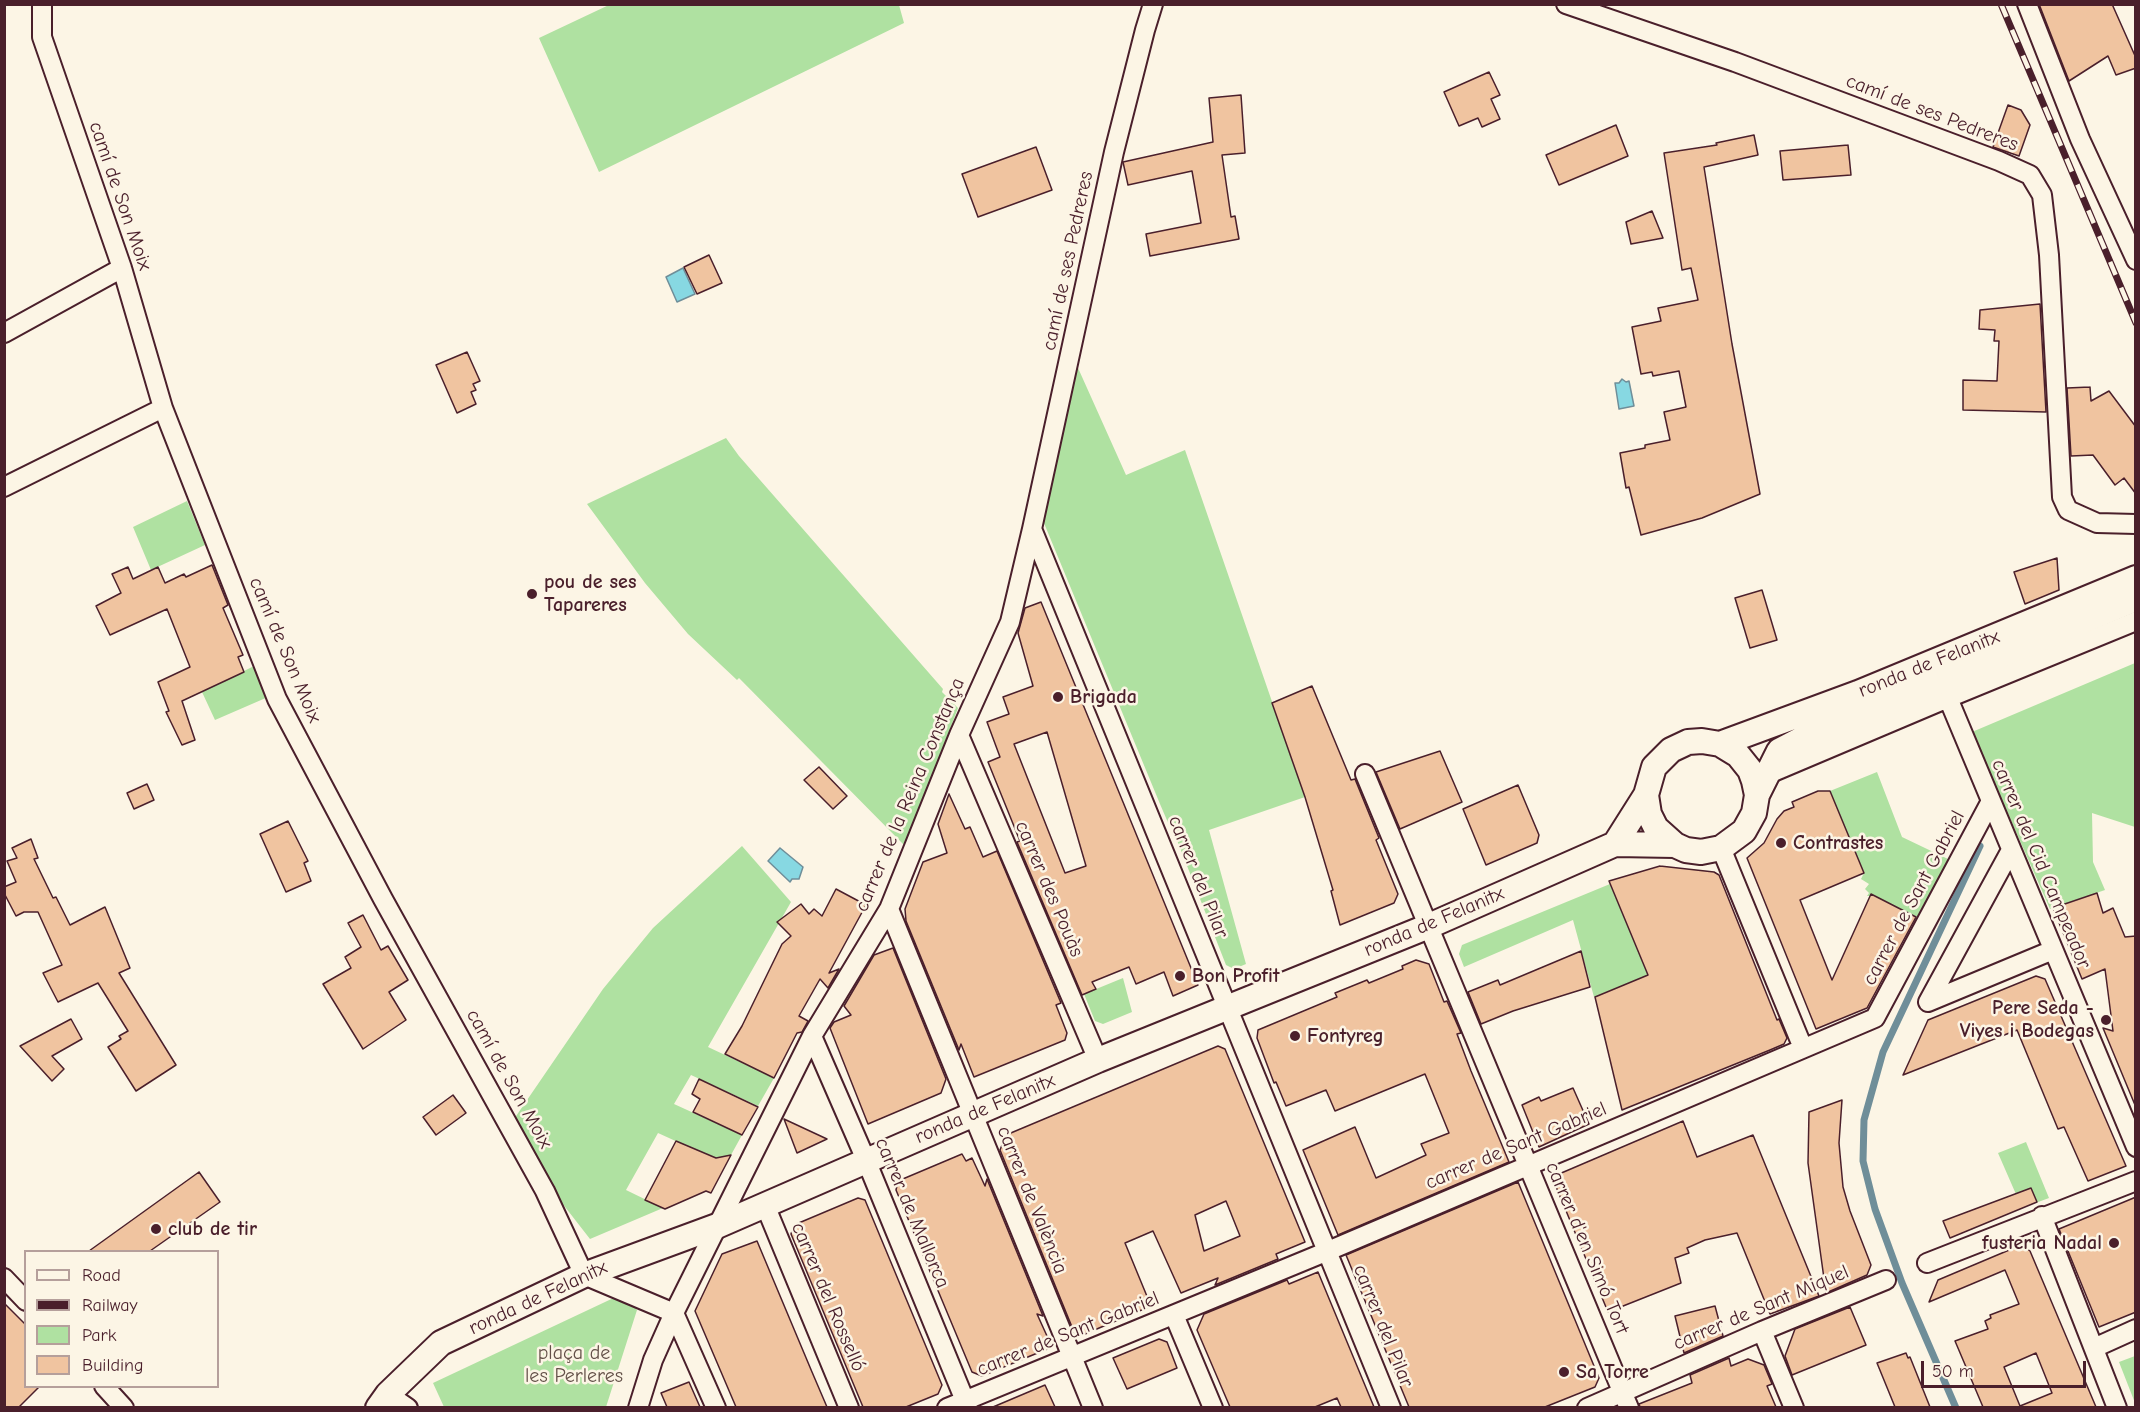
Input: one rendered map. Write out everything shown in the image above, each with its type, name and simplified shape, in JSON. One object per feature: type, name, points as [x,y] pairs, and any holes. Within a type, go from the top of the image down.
[{"type":"main road","name":"ronda de Felanitx","points":[[1720,744],[1858,693],[2136,578]]},
{"type":"main road","name":"ronda de Felanitx","points":[[1761,785],[1779,752],[1804,738],[2136,600]]},
{"type":"main road","points":[[1615,844],[1646,795],[1654,767],[1671,750],[1688,742],[1702,741],[1720,744],[1738,755],[1750,770],[1754,781],[1761,785],[1754,813],[1744,831],[1721,848],[1701,852],[1686,850],[1675,845],[1656,828],[1649,814],[1646,795]]},
{"type":"main road","name":"ronda de Felanitx","points":[[383,1401],[441,1343],[584,1275],[717,1226],[1098,1060],[1429,926],[1615,844]]},
{"type":"main road","points":[[1615,844],[1675,845]]},
{"type":"street","name":"camí de Son Moix","points":[[42,4],[42,37],[122,268],[163,408],[277,699],[383,899],[545,1191],[584,1275]]},
{"type":"street","name":"camí de ses Pedreres","points":[[1032,529],[1114,152],[1153,4]]},
{"type":"street","name":"camí de ses Pedreres","points":[[1566,4],[1735,62],[1999,161],[2030,176],[2042,195],[2049,255],[2061,497],[2068,510],[2097,523],[2136,524]]},
{"type":"street","points":[[2026,4],[2080,139],[2136,260]]},
{"type":"street","points":[[4,333],[122,268]]},
{"type":"street","points":[[4,487],[163,408]]},
{"type":"street","name":"carrer de la Reina Constança","points":[[638,1407],[653,1360],[674,1312],[812,1036],[889,909],[959,735],[1010,622],[1032,529]]},
{"type":"street","name":"carrer del Pilar","points":[[1032,529],[1391,1407]]},
{"type":"street","points":[[1761,785],[1948,698],[2136,621]]},
{"type":"street","name":"carrer del Cid Campeador","points":[[1948,698],[2136,1147]]},
{"type":"street","name":"carrer des Pouàs","points":[[959,735],[1098,1060]]},
{"type":"street","name":"carrer d'en Simó Tort","points":[[1365,774],[1626,1400]]},
{"type":"street","name":"carrer de Sant Gabriel","points":[[946,1407],[967,1404],[1072,1357],[1328,1251],[1875,1018],[1991,801]]},
{"type":"street","points":[[1721,848],[1803,1048]]},
{"type":"street","points":[[2011,850],[1928,1002],[2053,950]]},
{"type":"street","name":"carrer de València","points":[[889,909],[1093,1407]]},
{"type":"street","name":"carrer de Mallorca","points":[[812,1036],[967,1404]]},
{"type":"street","points":[[1927,1263],[2136,1181]]},
{"type":"street","name":"carrer del Rosselló","points":[[765,1205],[849,1407]]},
{"type":"street","points":[[2042,1216],[2118,1407]]},
{"type":"street","points":[[584,1275],[674,1312],[716,1407]]},
{"type":"street","points":[[4,1278],[24,1298]]},
{"type":"street","name":"carrer de Sant Miquel","points":[[1587,1407],[1626,1400],[1762,1331],[1886,1280]]},
{"type":"street","points":[[1174,1315],[1213,1407]]},
{"type":"street","points":[[2094,1348],[2136,1329]]},
{"type":"street","points":[[1762,1331],[1794,1407]]},
{"type":"street","points":[[107,1388],[124,1407]]},
{"type":"street","points":[[383,1401],[408,1407]]},
{"type":"green space","points":[[611,4],[899,5],[904,23],[599,172],[539,38]]},
{"type":"green space","points":[[1074,359],[1126,475],[1185,450],[1305,797],[1209,830],[1246,964],[1234,969],[1226,965],[1171,825],[1160,804],[1039,511]]},
{"type":"green space","points":[[726,438],[739,456],[958,708],[905,846],[739,678],[737,680],[688,634],[645,583],[587,504]]},
{"type":"green space","points":[[187,501],[205,545],[151,570],[133,527]]},
{"type":"green space","points":[[2135,663],[2135,827],[2092,813],[2093,862],[2105,890],[2050,909],[1972,732]]},
{"type":"green space","points":[[256,665],[268,697],[215,720],[202,692]]},
{"type":"green space","points":[[1877,772],[1902,837],[1948,859],[1919,918],[1874,896],[1867,896],[1869,893],[1865,889],[1869,884],[1861,879],[1864,873],[1830,791]]},
{"type":"green space","points":[[742,846],[791,902],[708,1047],[774,1078],[758,1106],[691,1075],[674,1104],[742,1135],[726,1164],[658,1133],[626,1190],[663,1208],[590,1239],[548,1185],[512,1122],[603,989],[653,928]]},
{"type":"green space","points":[[1610,884],[1648,975],[1594,997],[1573,920],[1464,967],[1459,954],[1462,945]]},
{"type":"green space","points":[[1123,978],[1132,1012],[1103,1024],[1095,1021],[1084,994]]},
{"type":"green space","points":[[2026,1142],[2049,1198],[2022,1208],[1998,1153]]},
{"type":"green space","name":"plaça de les Perleres","points":[[622,1294],[637,1310],[606,1407],[444,1407],[433,1383]]},
{"type":"green space","points":[[2135,1356],[2135,1403],[2119,1362]]},
{"type":"water","points":[[683,268],[695,294],[677,302],[666,277]]},
{"type":"water","points":[[1622,379],[1629,381],[1634,406],[1619,409],[1615,383],[1619,383]]},
{"type":"water","points":[[780,848],[803,867],[799,879],[792,879],[790,882],[768,861]]},
{"type":"building","points":[[2039,4],[2112,4],[2136,58],[2136,68],[2116,75],[2108,56],[2069,81]]},
{"type":"building","points":[[1489,72],[1500,95],[1491,99],[1500,119],[1482,127],[1478,118],[1459,126],[1444,92]]},
{"type":"building","points":[[1241,95],[1245,153],[1222,155],[1231,217],[1235,216],[1239,239],[1150,256],[1146,234],[1201,223],[1192,171],[1128,185],[1123,162],[1213,142],[1209,98]]},
{"type":"building","points":[[2008,105],[2021,110],[2030,125],[2019,156],[1993,147]]},
{"type":"building","points":[[1616,125],[1628,156],[1559,185],[1546,155]]},
{"type":"building","points":[[1754,135],[1758,155],[1704,167],[1732,344],[1760,494],[1702,518],[1641,535],[1629,487],[1626,488],[1620,453],[1670,440],[1664,412],[1686,407],[1679,371],[1653,376],[1652,372],[1641,374],[1632,327],[1661,321],[1658,308],[1698,300],[1691,268],[1682,270],[1664,153],[1717,145],[1716,143]]},
{"type":"building","points":[[1848,145],[1851,175],[1783,180],[1780,151]]},
{"type":"building","points":[[1036,147],[1052,190],[978,217],[962,174]]},
{"type":"building","points":[[1652,211],[1663,238],[1631,244],[1626,222]]},
{"type":"building","points":[[709,255],[722,283],[697,294],[684,267]]},
{"type":"building","points":[[2040,304],[2046,412],[1963,410],[1963,380],[1997,381],[1999,341],[1994,341],[1995,330],[1979,329],[1980,310]]},
{"type":"building","points":[[467,352],[480,381],[473,384],[476,390],[471,392],[476,404],[457,413],[436,365]]},
{"type":"building","points":[[2090,387],[2091,401],[2109,391],[2136,427],[2136,494],[2124,478],[2115,485],[2093,455],[2071,456],[2067,388]]},
{"type":"building","points":[[2057,558],[2059,590],[2025,604],[2014,572]]},
{"type":"building","points":[[212,565],[228,605],[223,608],[243,655],[238,657],[244,672],[182,701],[195,740],[182,745],[166,712],[169,711],[158,682],[190,667],[167,609],[110,635],[96,606],[121,593],[112,574],[128,567],[133,579],[158,567],[165,583],[184,574],[186,577]]},
{"type":"building","points":[[1762,590],[1777,640],[1750,648],[1735,598]]},
{"type":"building","points":[[1041,602],[1198,985],[1173,996],[1164,972],[1136,984],[1129,967],[1092,982],[1096,989],[1082,995],[1017,842],[1020,841],[988,762],[1000,757],[987,722],[1009,714],[1003,697],[1033,686],[1018,633],[1025,608]],"holes":[[[1047,732],[1086,866],[1065,873],[1014,744]]]},
{"type":"building","points":[[1312,686],[1351,780],[1355,779],[1379,838],[1376,840],[1398,894],[1394,903],[1340,925],[1331,891],[1333,890],[1305,797],[1272,703]]},
{"type":"building","points":[[1440,751],[1462,802],[1400,829],[1376,772]]},
{"type":"building","points":[[819,767],[847,796],[833,809],[804,780]]},
{"type":"building","points":[[147,784],[154,800],[134,809],[127,793]]},
{"type":"building","points":[[1518,785],[1539,835],[1537,843],[1486,865],[1463,809]]},
{"type":"building","points":[[1818,791],[1830,791],[1864,873],[1800,900],[1832,980],[1871,894],[1916,917],[1867,1008],[1816,1029],[1747,858],[1764,843],[1784,811],[1794,807],[1792,802]]},
{"type":"building","points":[[949,794],[965,829],[970,827],[983,857],[997,851],[1061,1003],[1056,1005],[1067,1033],[1065,1040],[974,1077],[961,1044],[959,1050],[906,921],[905,909],[923,862],[947,853],[938,824]]},
{"type":"building","points":[[288,821],[308,861],[304,863],[311,881],[286,892],[260,834]]},
{"type":"building","points":[[31,839],[38,858],[34,859],[53,898],[56,897],[70,925],[105,907],[130,968],[119,973],[176,1065],[136,1091],[108,1047],[121,1039],[119,1036],[128,1031],[98,983],[58,1002],[43,973],[62,965],[38,912],[24,912],[16,916],[4,893],[4,887],[16,882],[7,861],[17,858],[12,848]]},
{"type":"building","points":[[1660,866],[1714,872],[1719,875],[1777,1020],[1779,1019],[1787,1038],[1784,1044],[1622,1110],[1595,997],[1648,975],[1609,881]]},
{"type":"building","points":[[836,889],[866,905],[829,973],[839,969],[828,988],[820,979],[799,1016],[808,1021],[802,1032],[797,1033],[774,1078],[725,1054],[742,1026],[782,944],[791,936],[777,922],[801,904],[809,914],[814,909],[822,916]]},
{"type":"building","points":[[2097,893],[2103,913],[2113,908],[2125,937],[2136,936],[2135,1105],[2103,1028],[2113,1031],[2105,969],[2082,979],[2053,908]]},
{"type":"building","points":[[363,915],[381,950],[388,946],[408,980],[389,992],[406,1020],[363,1049],[323,984],[351,968],[345,957],[361,947],[348,923]]},
{"type":"building","points":[[893,948],[946,1079],[941,1093],[868,1124],[830,1028],[834,1022],[851,1015],[844,1006],[874,955]]},
{"type":"building","points":[[1581,951],[1590,987],[1513,1011],[1481,1024],[1468,992],[1498,980],[1500,985]]},
{"type":"building","points":[[1416,960],[1429,964],[1444,1002],[1447,1001],[1461,1033],[1457,1034],[1471,1071],[1509,1162],[1338,1235],[1303,1150],[1355,1127],[1376,1178],[1426,1155],[1421,1144],[1449,1133],[1425,1074],[1335,1111],[1326,1090],[1286,1106],[1276,1082],[1274,1083],[1257,1038],[1258,1030],[1337,997],[1335,993],[1367,980],[1369,983],[1403,969],[1402,966]]},
{"type":"building","points":[[2036,976],[2045,979],[2126,1166],[2088,1181],[2064,1127],[2058,1129],[2017,1030],[1903,1075],[1928,1020]]},
{"type":"building","points":[[71,1019],[82,1039],[52,1056],[64,1069],[52,1081],[20,1046]]},
{"type":"building","points":[[1218,1046],[1225,1049],[1305,1242],[1276,1254],[1278,1259],[1215,1285],[1218,1278],[1181,1293],[1153,1231],[1125,1243],[1151,1306],[1085,1334],[1072,1327],[1000,1150],[1006,1135]],"holes":[[[1226,1201],[1240,1236],[1204,1251],[1195,1215]]]},
{"type":"building","points":[[699,1079],[758,1107],[742,1135],[693,1112],[700,1099],[692,1094]]},
{"type":"building","points":[[1573,1088],[1589,1124],[1539,1147],[1522,1105],[1539,1097],[1541,1101]]},
{"type":"building","points":[[453,1095],[466,1113],[436,1135],[423,1117]]},
{"type":"building","points":[[1842,1100],[1839,1143],[1843,1187],[1871,1265],[1867,1275],[1826,1293],[1808,1163],[1809,1112]]},
{"type":"building","points":[[784,1119],[827,1139],[797,1153]]},
{"type":"building","points":[[1683,1121],[1697,1157],[1753,1135],[1819,1296],[1770,1314],[1737,1233],[1705,1240],[1687,1248],[1689,1253],[1675,1258],[1681,1283],[1608,1312],[1552,1177]]},
{"type":"building","points":[[676,1141],[716,1158],[731,1155],[711,1193],[706,1191],[665,1209],[645,1200]]},
{"type":"building","points":[[962,1154],[966,1161],[972,1158],[985,1186],[987,1179],[1043,1316],[1037,1314],[1052,1347],[982,1376],[972,1372],[896,1190],[898,1181]]},
{"type":"building","name":"club de tir","points":[[199,1172],[220,1202],[151,1250],[90,1250]]},
{"type":"building","points":[[1518,1182],[1599,1378],[1595,1387],[1545,1407],[1409,1407],[1346,1255]]},
{"type":"building","points":[[2031,1188],[2037,1202],[1950,1238],[1943,1221]]},
{"type":"building","name":"fusteria Nadal","points":[[2136,1197],[2136,1312],[2099,1327],[2059,1229]]},
{"type":"building","points":[[858,1198],[865,1200],[942,1385],[938,1394],[906,1407],[863,1407],[791,1234],[794,1225]]},
{"type":"building","points":[[757,1241],[827,1407],[736,1407],[695,1311],[722,1254]]},
{"type":"building","points":[[2021,1245],[2030,1251],[2096,1407],[1983,1407],[1955,1341],[1988,1329],[1985,1321],[1991,1318],[1990,1315],[2019,1304],[2005,1270],[1929,1302],[1938,1280]],"holes":[[[2036,1353],[2052,1393],[2020,1406],[2004,1367]]]},
{"type":"building","points":[[1318,1272],[1374,1407],[1341,1407],[1337,1398],[1315,1407],[1230,1407],[1197,1330],[1204,1314],[1287,1280],[1289,1284]]},
{"type":"building","points":[[4,1303],[24,1323],[24,1388],[38,1388],[19,1407],[4,1407]]},
{"type":"building","points":[[1715,1306],[1723,1336],[1684,1353],[1675,1316]]},
{"type":"building","points":[[1850,1307],[1866,1345],[1792,1375],[1785,1356],[1795,1329]]},
{"type":"building","points":[[1159,1339],[1167,1342],[1177,1368],[1127,1389],[1113,1358]]},
{"type":"building","points":[[1906,1353],[1908,1358],[1910,1357],[1930,1407],[1895,1407],[1877,1363]]},
{"type":"building","points":[[1729,1358],[1731,1366],[1748,1359],[1764,1365],[1772,1384],[1767,1386],[1776,1407],[1640,1407],[1639,1404],[1692,1383],[1690,1375]]},
{"type":"building","points":[[689,1382],[700,1407],[667,1407],[661,1393]]},
{"type":"building","points":[[1045,1385],[1055,1407],[993,1407]]},
{"type":"waterway","points":[[1956,1408],[1902,1283],[1875,1209],[1863,1161],[1864,1120],[1883,1052],[1980,846]]},
{"type":"railway","points":[[2001,4],[2136,323]]},
{"type":"place","name":"pou de ses Tapareres","points":[[532,594]]},
{"type":"place","name":"Brigada","points":[[1058,697]]},
{"type":"place","name":"Contrastes","points":[[1781,843]]},
{"type":"place","name":"Bon Profit","points":[[1180,976]]},
{"type":"place","name":"Pere Seda - Viyes i Bodegas","points":[[2106,1020]]},
{"type":"place","name":"Fontyreg","points":[[1295,1036]]},
{"type":"place","name":"club de tir","points":[[156,1229]]},
{"type":"place","name":"fusteria Nadal","points":[[2114,1243]]},
{"type":"place","name":"Sa Torre","points":[[1564,1372]]}]
